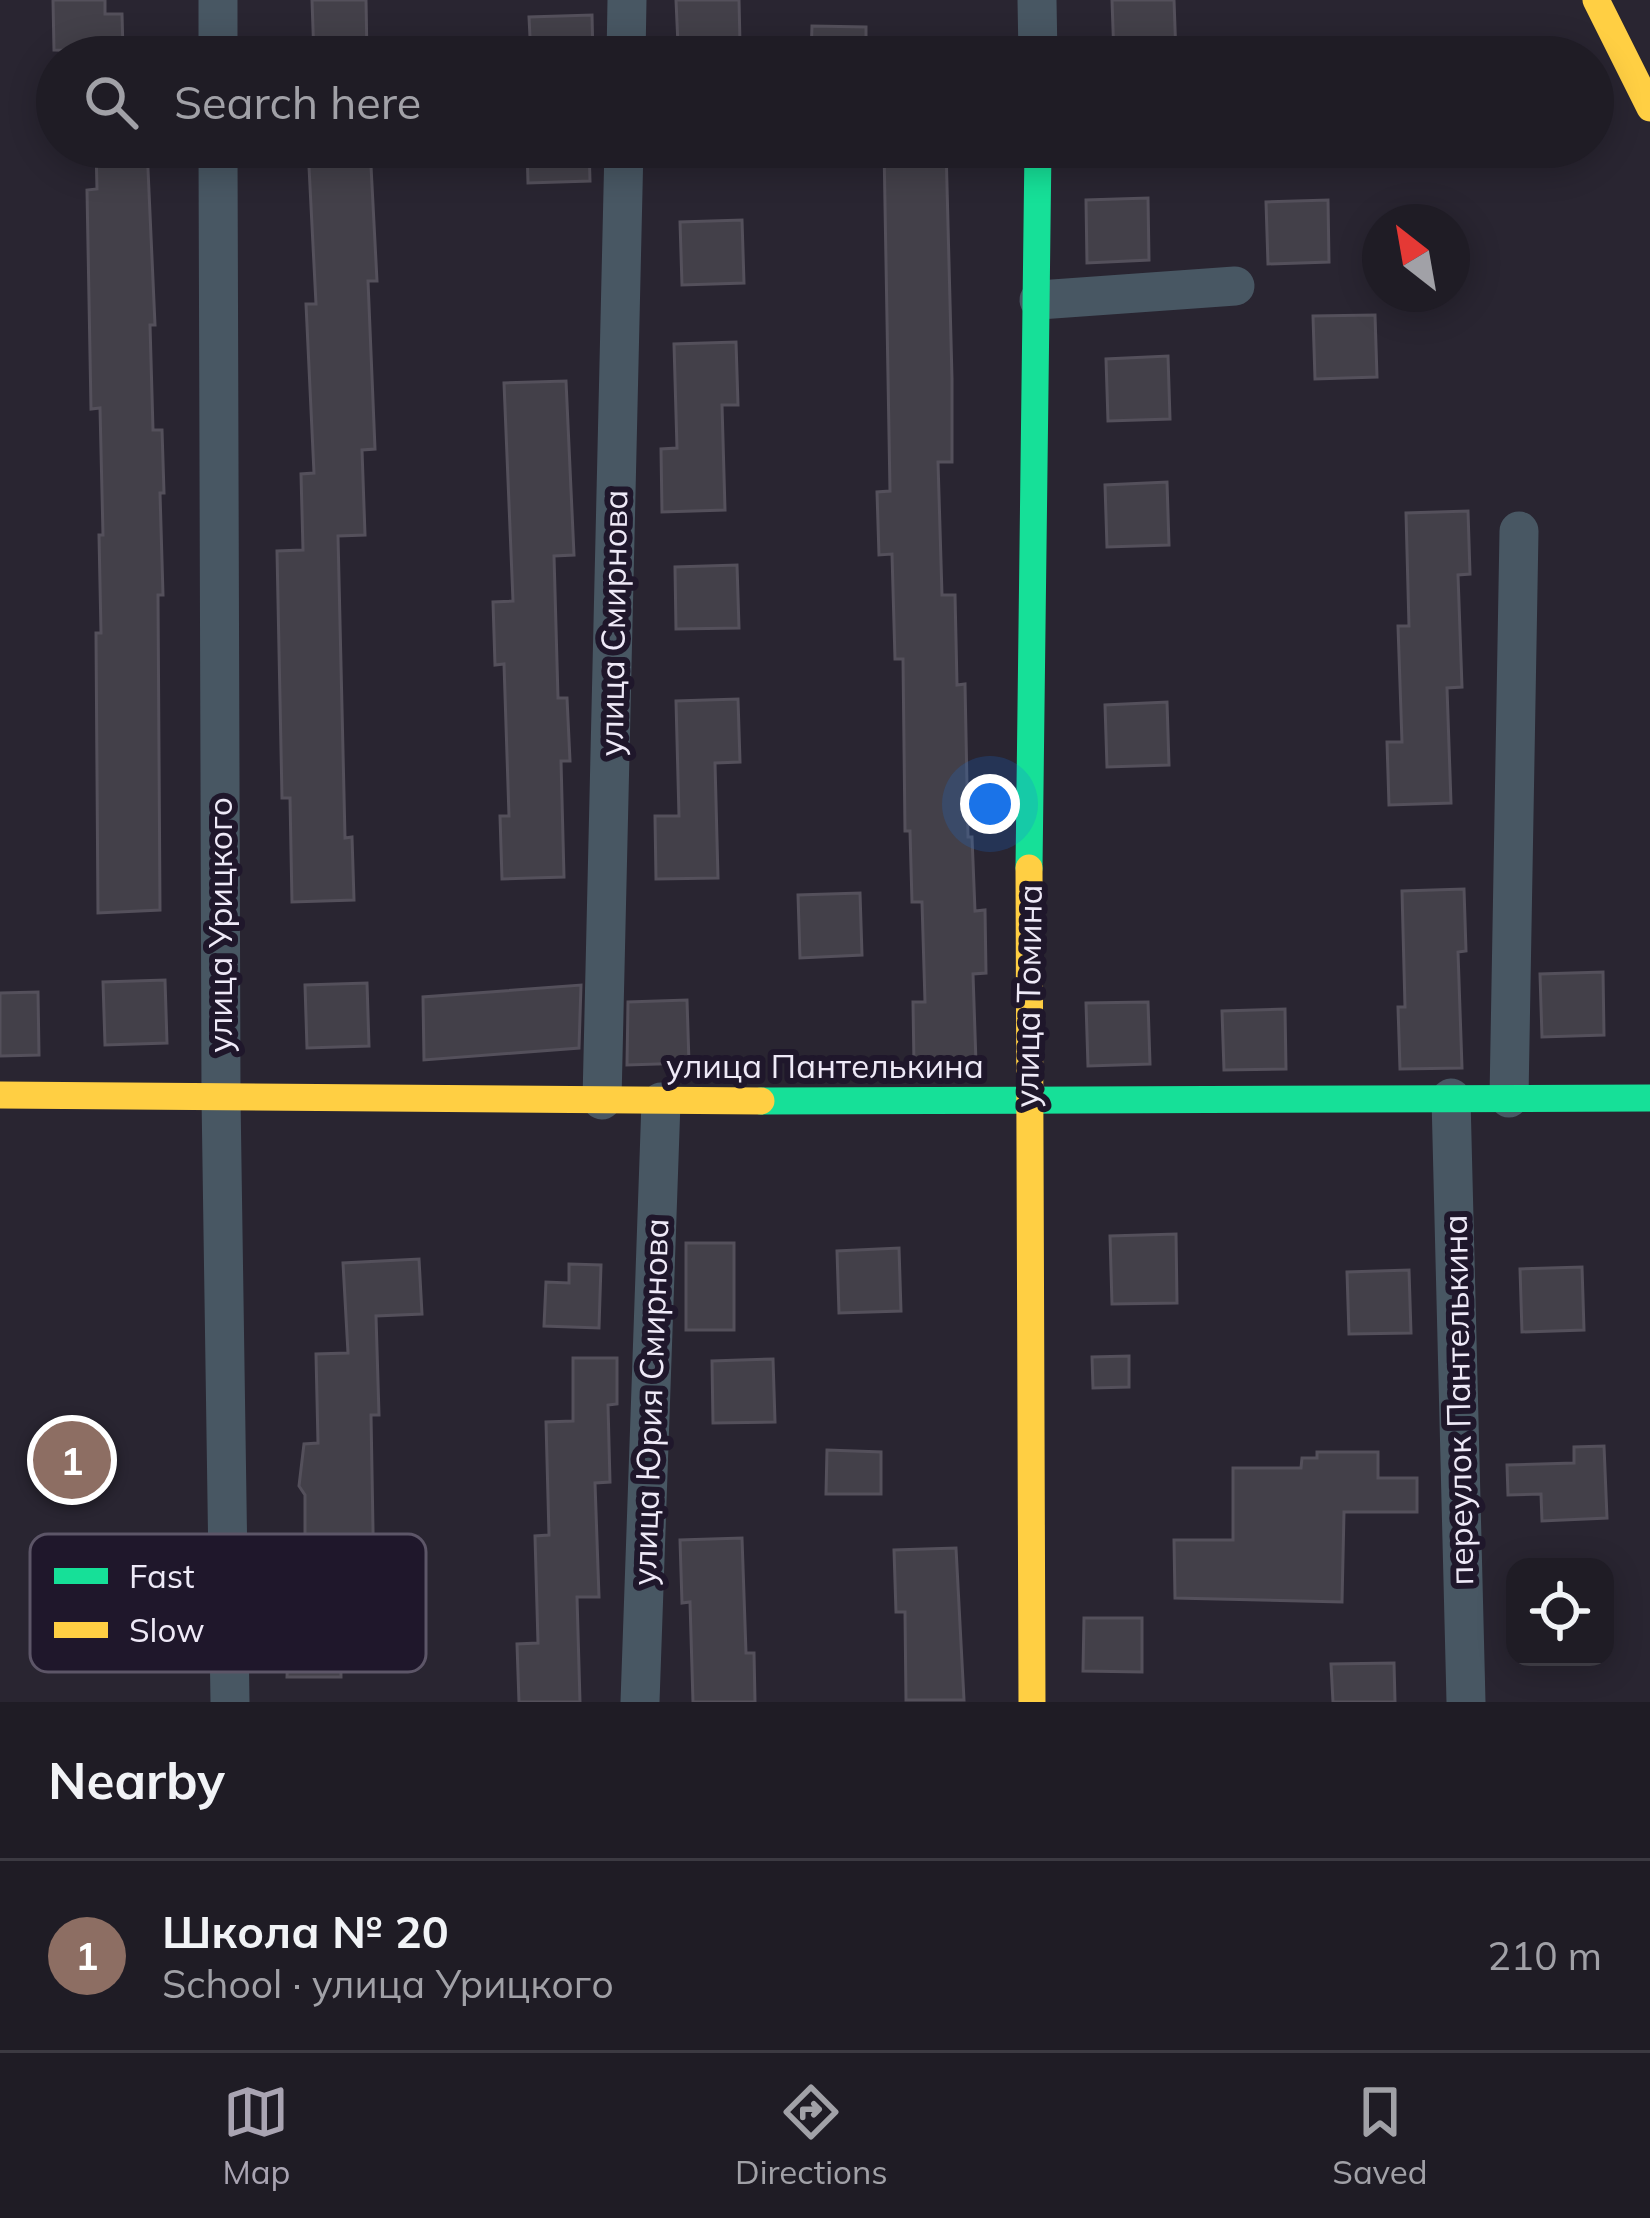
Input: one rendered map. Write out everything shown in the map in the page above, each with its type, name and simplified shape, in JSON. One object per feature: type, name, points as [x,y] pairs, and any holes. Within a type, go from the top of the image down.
[{"type":"main road","points":[[1596,0],[1650,108]]},
{"type":"main road","name":"улица Томина","points":[[1032,1702],[1026,1103],[1038,168]]},
{"type":"main road","name":"улица Пантелькина","points":[[0,1095],[1026,1103],[1650,1098]]},
{"type":"street","points":[[218,0],[218,36]]},
{"type":"street","points":[[626,36],[627,0]]},
{"type":"street","points":[[1037,0],[1038,36]]},
{"type":"street","name":"улица Урицкого","points":[[218,168],[228,1534]]},
{"type":"street","name":"улица Смирнова","points":[[602,1100],[624,168]]},
{"type":"street","points":[[1039,300],[1234,286]]},
{"type":"street","points":[[1510,1098],[1519,531]]},
{"type":"street","name":"переулок Пантелькина","points":[[1450,1098],[1466,1702]]},
{"type":"street","name":"улица Юрия Смирнова","points":[[640,1702],[661,1102]]},
{"type":"street","name":"улица Урицкого","points":[[230,1672],[230,1702]]},
{"type":"building","points":[[53,0],[105,0],[105,14],[122,14],[123,36],[54,36]]},
{"type":"building","points":[[312,0],[366,0],[367,36],[313,36]]},
{"type":"building","points":[[676,0],[739,0],[740,36],[678,36]]},
{"type":"building","points":[[1112,0],[1174,0],[1175,36],[1113,36]]},
{"type":"building","points":[[592,15],[592,36],[530,36],[529,17]]},
{"type":"building","points":[[812,26],[866,27],[866,36],[812,36]]},
{"type":"building","points":[[96,168],[148,168],[155,325],[150,325],[153,430],[162,430],[164,493],[160,493],[163,595],[158,595],[160,910],[98,913],[96,633],[101,633],[99,535],[103,535],[100,408],[91,409],[87,190],[97,189]]},
{"type":"building","points":[[309,168],[371,168],[377,281],[368,281],[375,449],[362,450],[365,535],[338,536],[345,838],[352,837],[354,900],[292,902],[290,798],[282,798],[277,551],[303,550],[301,474],[314,473],[306,304],[316,304]]},
{"type":"building","points":[[528,168],[590,168],[590,181],[528,183]]},
{"type":"building","points":[[884,168],[947,168],[952,462],[938,462],[942,595],[955,595],[957,685],[965,684],[968,837],[972,837],[975,911],[985,910],[986,973],[973,974],[976,1063],[914,1065],[913,1002],[925,1002],[922,902],[912,902],[910,831],[905,831],[903,659],[895,659],[892,554],[879,555],[877,492],[890,491]]},
{"type":"building","points":[[1148,198],[1149,260],[1087,263],[1086,200]]},
{"type":"building","points":[[1328,200],[1329,262],[1268,264],[1266,202]]},
{"type":"building","points":[[742,220],[744,283],[682,285],[680,222]]},
{"type":"building","points":[[1375,315],[1377,377],[1315,379],[1313,316]]},
{"type":"building","points":[[736,342],[738,405],[722,405],[725,510],[662,512],[661,449],[677,448],[674,344]]},
{"type":"building","points":[[1168,356],[1170,419],[1108,421],[1106,359]]},
{"type":"building","points":[[566,381],[574,555],[554,556],[558,698],[567,698],[570,761],[561,761],[564,877],[502,879],[500,816],[509,816],[504,664],[495,665],[493,602],[513,601],[504,383]]},
{"type":"building","points":[[1167,482],[1169,545],[1107,547],[1105,485]]},
{"type":"building","points":[[1468,511],[1470,574],[1458,575],[1462,687],[1447,688],[1451,803],[1389,805],[1387,742],[1402,742],[1398,626],[1409,626],[1406,513]]},
{"type":"building","points":[[737,565],[739,628],[676,629],[675,567]]},
{"type":"building","points":[[738,699],[740,762],[715,763],[718,878],[656,879],[655,816],[679,816],[676,701]]},
{"type":"building","points":[[1167,702],[1169,765],[1107,767],[1105,705]]},
{"type":"building","points":[[1464,889],[1466,951],[1458,952],[1462,1068],[1400,1069],[1398,1007],[1405,1007],[1402,891]]},
{"type":"building","points":[[860,893],[862,955],[800,958],[798,895]]},
{"type":"building","points":[[1603,972],[1604,1035],[1542,1037],[1540,974]]},
{"type":"building","points":[[165,980],[167,1043],[105,1045],[103,982]]},
{"type":"building","points":[[367,983],[369,1046],[307,1048],[305,985]]},
{"type":"building","points":[[581,985],[579,1048],[424,1060],[423,997]]},
{"type":"building","points":[[38,992],[39,1055],[0,1056],[0,993]]},
{"type":"building","points":[[687,1000],[689,1063],[627,1065],[628,1002]]},
{"type":"building","points":[[1148,1002],[1150,1064],[1088,1066],[1086,1003]]},
{"type":"building","points":[[1285,1009],[1286,1069],[1224,1070],[1222,1011]]},
{"type":"building","points":[[1176,1234],[1177,1303],[1112,1304],[1110,1236]]},
{"type":"building","points":[[686,1243],[734,1243],[734,1330],[686,1330]]},
{"type":"building","points":[[899,1248],[901,1311],[839,1313],[837,1251]]},
{"type":"building","points":[[419,1259],[422,1314],[376,1316],[379,1415],[371,1415],[373,1534],[305,1534],[305,1495],[299,1486],[304,1444],[318,1443],[316,1354],[348,1353],[343,1263]]},
{"type":"building","points":[[569,1264],[601,1265],[599,1328],[544,1326],[546,1282],[569,1283]]},
{"type":"building","points":[[1582,1267],[1584,1330],[1522,1332],[1520,1269]]},
{"type":"building","points":[[1409,1270],[1411,1333],[1349,1334],[1347,1272]]},
{"type":"building","points":[[1129,1356],[1129,1387],[1093,1388],[1092,1357]]},
{"type":"building","points":[[573,1358],[617,1358],[617,1404],[608,1405],[610,1482],[595,1483],[599,1597],[577,1597],[580,1702],[519,1702],[517,1644],[538,1643],[535,1536],[549,1535],[546,1422],[573,1421]]},
{"type":"building","points":[[773,1359],[775,1422],[713,1423],[712,1361]]},
{"type":"building","points":[[1604,1446],[1607,1518],[1542,1521],[1541,1494],[1508,1495],[1507,1465],[1574,1463],[1574,1447]]},
{"type":"building","points":[[827,1450],[881,1452],[881,1494],[826,1494]]},
{"type":"building","points":[[1317,1452],[1378,1452],[1378,1478],[1417,1478],[1417,1512],[1344,1512],[1342,1602],[1175,1598],[1174,1540],[1233,1540],[1233,1468],[1301,1468],[1302,1458],[1317,1458]]},
{"type":"building","points":[[742,1538],[746,1653],[754,1653],[755,1702],[693,1702],[690,1602],[682,1603],[680,1540]]},
{"type":"building","points":[[956,1548],[964,1700],[906,1700],[905,1612],[896,1612],[894,1550]]},
{"type":"building","points":[[1084,1618],[1142,1618],[1142,1672],[1083,1671]]},
{"type":"building","points":[[1394,1663],[1395,1702],[1333,1702],[1331,1664]]},
{"type":"building","points":[[287,1672],[341,1672],[341,1677],[287,1677]]},
{"type":"traffic: fast","points":[[1029,868],[1038,168]]},
{"type":"traffic: fast","points":[[761,1101],[1650,1098]]},
{"type":"traffic: slow","points":[[1596,0],[1650,108]]},
{"type":"traffic: slow","points":[[1029,868],[1032,1702]]},
{"type":"traffic: slow","points":[[0,1095],[761,1101]]},
{"type":"place","name":"Школа № 20","points":[[72,1460]]}]
